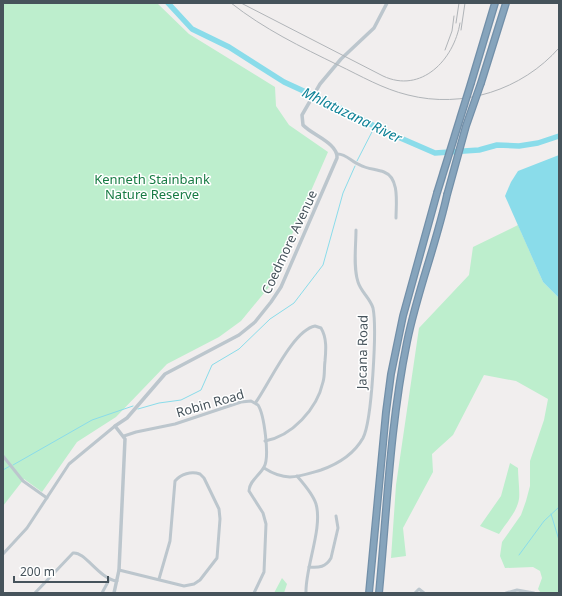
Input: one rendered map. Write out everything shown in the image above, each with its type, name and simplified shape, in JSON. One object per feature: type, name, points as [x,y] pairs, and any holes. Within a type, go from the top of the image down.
[{"type":"highway","points":[[369,593],[385,419],[391,374],[403,316],[437,193],[495,3]]},
{"type":"highway","points":[[379,593],[393,430],[407,340],[466,126],[506,3]]},
{"type":"street","points":[[386,3],[374,28],[341,59],[318,88],[302,114],[303,125],[333,147],[338,154],[344,155],[364,167],[382,171],[390,176],[395,189],[396,218]]},
{"type":"street","name":"Coedmore Avenue","points":[[3,554],[27,528],[69,464],[127,418],[165,374],[238,335],[255,322],[272,302],[281,287],[305,228],[330,179],[338,154]]},
{"type":"street","name":"Jacana Road","points":[[297,476],[337,464],[356,448],[366,429],[374,360],[373,317],[371,304],[358,281],[356,230]]},
{"type":"street","points":[[256,402],[287,350],[310,328],[315,326],[321,328],[326,340],[324,374],[323,383],[314,402],[309,412],[291,428],[274,438],[265,441]]},
{"type":"street","name":"Robin Road","points":[[124,436],[175,424],[241,402],[256,402],[262,412],[266,457],[264,468]]},
{"type":"street","points":[[114,593],[119,570],[124,436],[115,426]]},
{"type":"street","points":[[3,456],[23,482],[47,498]]},
{"type":"street","points":[[254,593],[264,572],[266,524],[263,513],[250,494],[249,488],[264,468],[280,477],[297,476],[314,499],[317,509],[306,593]]},
{"type":"street","points":[[119,570],[189,586],[200,580],[217,558],[220,513],[204,478],[200,474],[188,473],[175,481],[170,541],[159,579]]},
{"type":"street","points":[[309,567],[321,567],[329,562],[338,528],[336,516]]},
{"type":"street","points":[[35,593],[73,553],[76,552],[109,580],[117,581]]},
{"type":"street","points":[[102,593],[109,580]]},
{"type":"street","points":[[415,593],[419,588],[424,593]]},
{"type":"street","points":[[506,593],[518,590],[534,593]]},
{"type":"green space","name":"Kenneth Stainbank Nature Reserve","points":[[3,3],[157,3],[189,34],[275,87],[276,106],[289,125],[328,152],[269,287],[241,321],[219,337],[167,364],[116,417],[77,442],[42,492],[24,479],[3,506]]},
{"type":"green space","points":[[518,225],[543,282],[559,298],[559,593],[541,593],[538,589],[542,578],[540,571],[533,567],[505,568],[500,556],[502,542],[521,515],[526,501],[530,486],[530,461],[544,420],[548,399],[516,381],[484,375],[453,435],[432,454],[433,472],[403,528],[406,556],[391,558],[396,485],[419,328],[469,275],[473,247]]},
{"type":"green space","points":[[510,463],[518,468],[519,499],[514,513],[499,534],[480,526],[501,496]]},
{"type":"green space","points":[[282,578],[287,584],[284,593],[274,593]]},
{"type":"water","points":[[559,155],[559,298],[543,282],[505,196],[518,171]]},
{"type":"waterway","name":"Mhlatuzana River","points":[[168,3],[192,29],[229,47],[284,82],[334,105],[382,130],[435,153],[479,150],[497,145],[519,146],[538,143],[559,136]]},
{"type":"waterway","points":[[357,161],[375,126]]},
{"type":"waterway","points":[[138,409],[159,403],[181,400],[201,390],[212,365],[239,349],[270,319],[294,303],[323,265],[343,193],[355,166]]},
{"type":"waterway","points":[[13,465],[92,420],[133,406]]},
{"type":"waterway","points":[[3,470],[10,466]]},
{"type":"waterway","points":[[519,555],[544,521],[559,507]]},
{"type":"waterway","points":[[551,514],[559,540]]},
{"type":"railway","points":[[231,3],[256,21],[283,37],[364,78],[381,86],[408,95],[429,99],[470,97],[509,85],[528,75],[544,63],[559,48]]},
{"type":"railway","points":[[241,3],[383,76],[397,80],[410,81],[422,77],[434,70],[443,61],[451,49],[457,37],[460,23]]},
{"type":"railway","points":[[456,23],[459,3]]},
{"type":"railway","points":[[461,30],[465,3]]},
{"type":"railway","points":[[445,50],[452,31],[454,16]]}]
